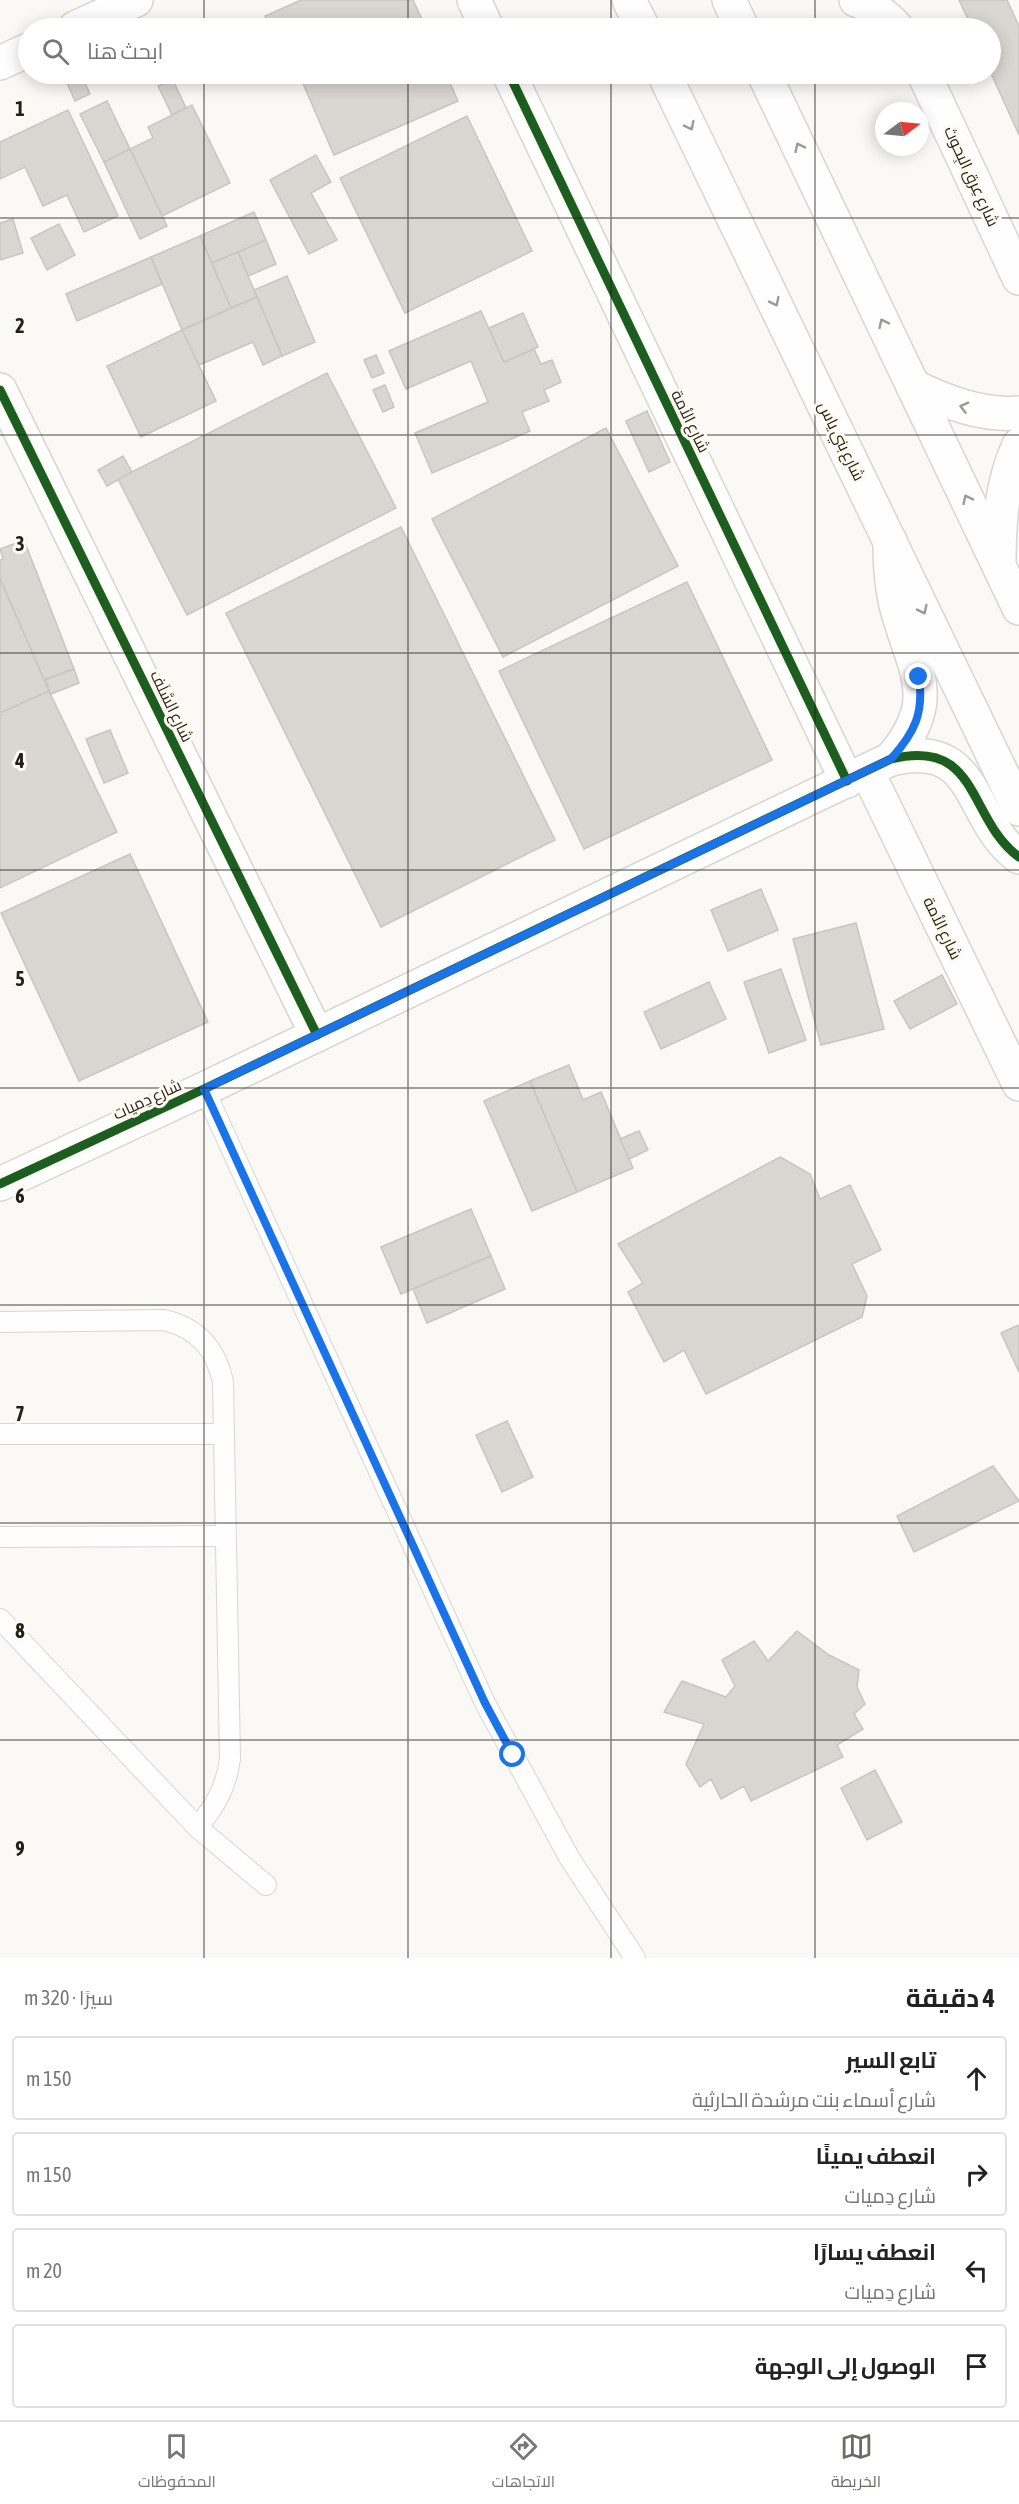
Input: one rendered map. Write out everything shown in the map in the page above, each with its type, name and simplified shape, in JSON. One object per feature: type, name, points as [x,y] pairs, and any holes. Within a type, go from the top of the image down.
[{"type":"street","points":[[97,18],[136,0]]},
{"type":"street","points":[[474,0],[482,18]]},
{"type":"street","points":[[629,0],[637,18]]},
{"type":"street","points":[[729,0],[737,18]]},
{"type":"street","points":[[0,63],[18,55]]},
{"type":"street","name":"شارع الأمة","points":[[514,84],[868,770],[1019,1084]]},
{"type":"street","name":"شارع بني ياس","points":[[669,84],[1019,809]]},
{"type":"street","points":[[769,84],[1019,608]]},
{"type":"street","name":"شارع عِرق البِحوث","points":[[929,84],[1019,278]]},
{"type":"street","points":[[913,386],[962,406],[987,412],[1019,413]]},
{"type":"street","name":"شارع السَّلَف","points":[[0,390],[317,1035]]},
{"type":"street","points":[[999,566],[1000,511],[1005,484],[1019,445]]},
{"type":"street","name":"شارع دِميات","points":[[868,770],[913,730],[920,713],[922,695],[919,677],[896,604],[891,573],[890,541]]},
{"type":"street","name":"شارع دِميات","points":[[0,1184],[204,1089],[868,770],[921,755],[949,764],[961,773],[999,838],[1019,857]]},
{"type":"lane","points":[[204,1089],[485,1703],[570,1859],[635,1958]]},
{"type":"lane","points":[[0,1322],[164,1320],[185,1327],[204,1340],[220,1367],[223,1382],[230,1759],[227,1778],[220,1797],[197,1827]]},
{"type":"lane","points":[[0,1434],[223,1434]]},
{"type":"lane","points":[[0,1537],[225,1536]]},
{"type":"lane","points":[[0,1619],[197,1827],[266,1885]]},
{"type":"building","points":[[301,0],[413,0],[421,18],[266,18],[265,16]]},
{"type":"building","points":[[959,0],[1007,0],[1019,26],[1019,135],[996,84],[1001,84],[1001,18],[967,18]]},
{"type":"building","points":[[67,84],[86,84],[90,94],[75,101]]},
{"type":"building","points":[[175,84],[186,108],[172,115],[158,86]]},
{"type":"building","points":[[303,84],[450,84],[458,101],[334,155]]},
{"type":"building","points":[[107,101],[130,149],[104,162],[80,114]]},
{"type":"building","points":[[192,105],[230,183],[162,216],[130,149],[153,138],[148,127]]},
{"type":"building","points":[[68,110],[118,216],[84,232],[67,195],[43,206],[25,167],[0,179],[0,142]]},
{"type":"building","points":[[467,116],[532,251],[405,313],[340,178]]},
{"type":"building","points":[[130,149],[167,226],[140,239],[104,162]]},
{"type":"building","points":[[316,155],[331,182],[311,193],[337,240],[309,254],[270,180]]},
{"type":"building","points":[[254,212],[266,240],[212,263],[200,236]]},
{"type":"building","points":[[13,219],[23,253],[0,260],[0,223]]},
{"type":"building","points":[[59,224],[75,255],[47,270],[31,238]]},
{"type":"building","points":[[200,236],[231,308],[182,330],[151,257]]},
{"type":"building","points":[[266,240],[276,264],[248,276],[238,252]]},
{"type":"building","points":[[238,252],[257,297],[231,308],[212,263]]},
{"type":"building","points":[[151,257],[162,284],[77,321],[66,294]]},
{"type":"building","points":[[287,276],[315,342],[282,356],[254,290]]},
{"type":"building","points":[[257,297],[282,356],[263,365],[253,342],[197,366],[182,330]]},
{"type":"building","points":[[481,311],[504,362],[534,349],[541,364],[552,360],[561,382],[544,390],[549,401],[522,412],[530,431],[432,473],[415,433],[488,402],[471,361],[406,389],[389,351]]},
{"type":"building","points":[[523,313],[538,347],[504,362],[489,328]]},
{"type":"building","points":[[182,330],[216,401],[141,437],[107,366]]},
{"type":"building","points":[[376,355],[384,373],[372,378],[364,360]]},
{"type":"building","points":[[327,373],[396,508],[187,615],[118,479]]},
{"type":"building","points":[[385,385],[394,407],[383,412],[373,390]]},
{"type":"building","points":[[647,411],[670,462],[649,472],[626,421]]},
{"type":"building","points":[[606,428],[678,566],[503,657],[432,519]]},
{"type":"building","points":[[123,456],[132,472],[107,486],[98,470]]},
{"type":"building","points":[[401,527],[555,840],[381,927],[226,613]]},
{"type":"building","points":[[24,540],[74,669],[44,680],[0,579],[0,560],[3,559],[0,549]]},
{"type":"building","points":[[0,579],[49,691],[0,713]]},
{"type":"building","points":[[687,582],[772,760],[584,849],[499,671]]},
{"type":"building","points":[[74,669],[79,683],[51,694],[45,680]]},
{"type":"building","points":[[49,691],[117,832],[0,888],[0,713]]},
{"type":"building","points":[[110,730],[128,773],[104,783],[86,739]]},
{"type":"building","points":[[130,854],[208,1022],[79,1081],[1,913]]},
{"type":"building","points":[[761,889],[778,930],[728,951],[711,910]]},
{"type":"building","points":[[856,923],[884,1029],[821,1045],[793,939]]},
{"type":"building","points":[[781,969],[806,1040],[769,1053],[744,982]]},
{"type":"building","points":[[942,975],[957,1004],[910,1029],[894,1001]]},
{"type":"building","points":[[709,982],[726,1019],[661,1049],[644,1012]]},
{"type":"building","points":[[569,1065],[583,1100],[601,1092],[633,1168],[577,1192],[530,1081]]},
{"type":"building","points":[[530,1081],[577,1192],[532,1211],[484,1101]]},
{"type":"building","points":[[639,1131],[648,1150],[629,1159],[620,1139]]},
{"type":"building","points":[[780,1157],[810,1174],[820,1199],[850,1185],[881,1250],[852,1264],[867,1296],[862,1317],[706,1394],[684,1350],[664,1362],[628,1292],[643,1283],[618,1244]]},
{"type":"building","points":[[471,1209],[491,1256],[401,1294],[381,1247]]},
{"type":"building","points":[[491,1256],[505,1289],[427,1323],[413,1289]]},
{"type":"building","points":[[1019,1325],[1019,1372],[1001,1333]]},
{"type":"building","points":[[507,1421],[533,1477],[502,1492],[476,1435]]},
{"type":"building","points":[[993,1466],[1019,1501],[914,1552],[897,1516]]},
{"type":"building","points":[[797,1631],[829,1655],[859,1670],[857,1687],[865,1704],[854,1714],[863,1729],[837,1745],[843,1757],[751,1801],[744,1786],[721,1799],[711,1779],[700,1787],[686,1764],[704,1724],[664,1712],[682,1681],[726,1697],[735,1686],[722,1660],[754,1641],[768,1661]]},
{"type":"building","points":[[875,1770],[902,1822],[867,1840],[841,1788]]},
{"type":"cycle path","points":[[514,84],[847,781]]},
{"type":"cycle path","points":[[0,390],[317,1035]]},
{"type":"cycle path","points":[[0,1184],[204,1089],[891,759],[920,755],[941,760],[957,770],[1002,841],[1019,857]]},
{"type":"route","points":[[513,1755],[485,1703],[204,1089],[891,759],[903,746],[920,713],[922,695],[919,677]]}]
